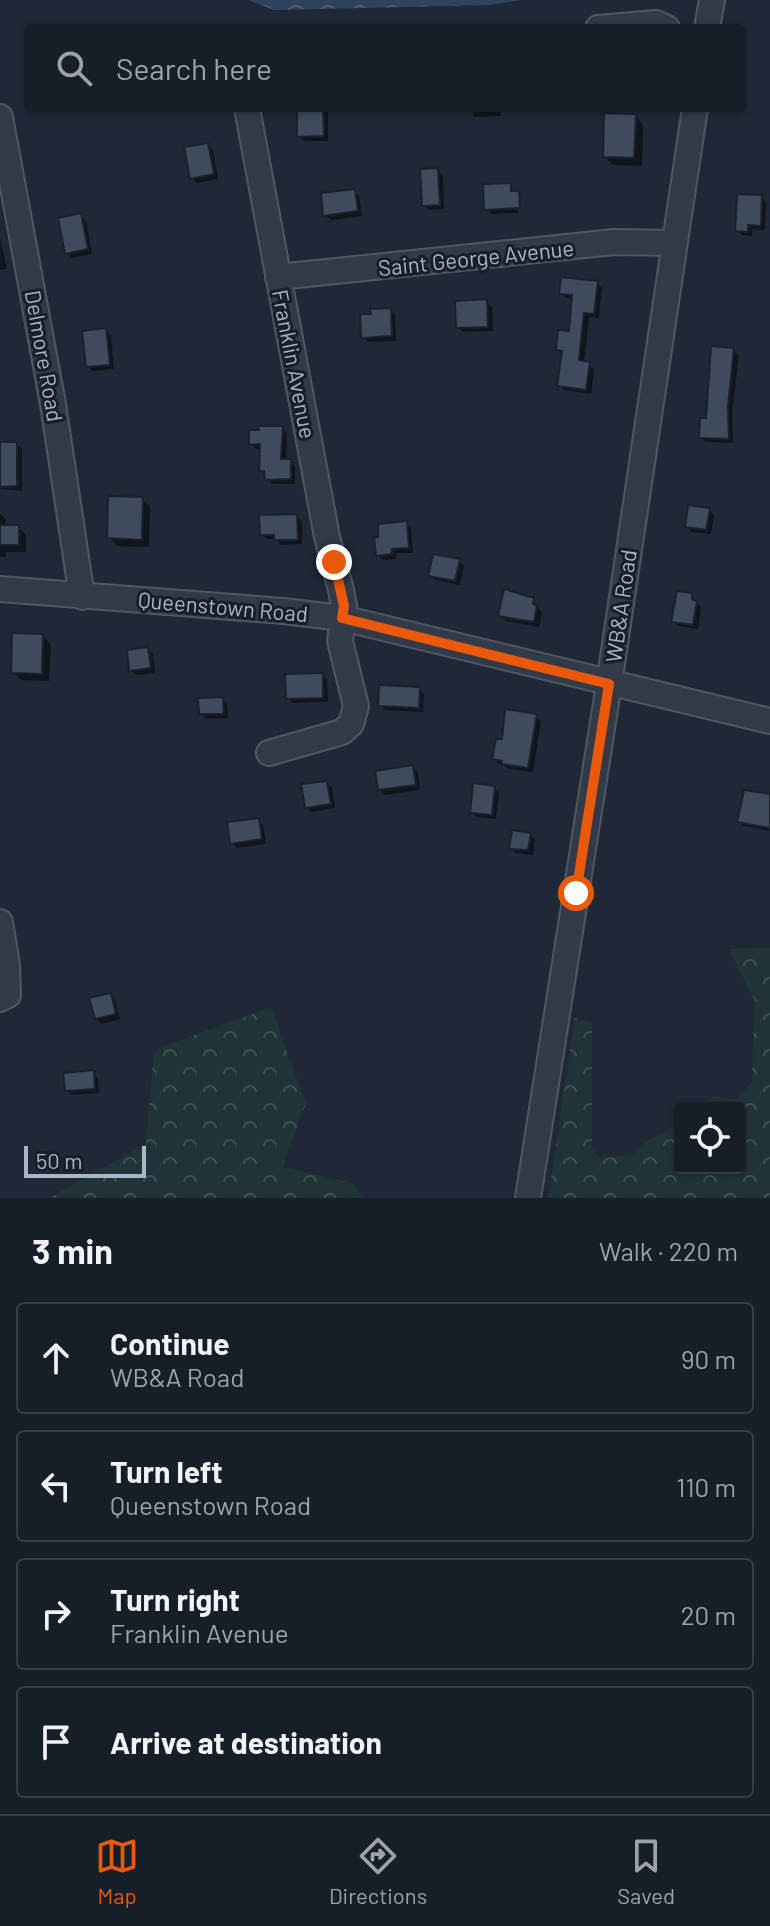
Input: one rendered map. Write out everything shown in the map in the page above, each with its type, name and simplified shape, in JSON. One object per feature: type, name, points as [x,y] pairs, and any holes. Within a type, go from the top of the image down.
[{"type":"street","points":[[708,24],[712,0]]},
{"type":"street","name":"Franklin Avenue","points":[[248,112],[327,537],[341,590],[340,641],[356,706],[351,724],[338,734],[269,753]]},
{"type":"street","name":"WB&A Road","points":[[528,1198],[694,112]]},
{"type":"street","name":"Delmore Road","points":[[0,117],[55,419],[82,597]]},
{"type":"street","name":"Saint George Avenue","points":[[278,277],[614,242],[674,243]]},
{"type":"street","name":"Queenstown Road","points":[[0,589],[342,618],[770,721]]},
{"type":"street","points":[[0,922],[7,965],[4,997]]},
{"type":"green space","points":[[770,948],[770,1198],[548,1198],[575,1018],[592,1022],[592,1149],[601,1159],[635,1153],[650,1139],[674,1126],[674,1174],[746,1174],[746,1102],[706,1102],[714,1096],[736,1100],[752,1082],[755,1001],[729,949]]},
{"type":"green space","points":[[271,1007],[306,1104],[282,1167],[352,1183],[363,1198],[49,1198],[146,1144],[154,1050]]},
{"type":"water","points":[[248,0],[522,0],[489,5],[274,10]]},
{"type":"building","points":[[297,112],[323,112],[324,136],[297,137]]},
{"type":"building","points":[[604,113],[636,114],[634,158],[603,157]]},
{"type":"building","points":[[208,143],[214,174],[190,179],[184,147]]},
{"type":"building","points":[[438,168],[440,205],[422,206],[420,169]]},
{"type":"building","points":[[511,183],[511,191],[519,191],[520,208],[484,210],[483,184]]},
{"type":"building","points":[[355,189],[358,211],[323,216],[321,193]]},
{"type":"building","points":[[737,194],[762,195],[761,226],[748,225],[748,232],[735,231]]},
{"type":"building","points":[[81,213],[88,249],[65,254],[58,218]]},
{"type":"building","points":[[561,277],[598,281],[594,314],[584,313],[579,360],[590,362],[586,390],[557,386],[562,351],[556,350],[558,330],[569,331],[572,295],[559,294]]},
{"type":"building","points":[[487,299],[488,327],[456,328],[455,301]]},
{"type":"building","points":[[391,308],[392,336],[361,338],[360,314],[371,314],[370,309]]},
{"type":"building","points":[[106,328],[110,365],[86,367],[82,331]]},
{"type":"building","points":[[711,346],[734,348],[728,406],[729,439],[699,438],[700,418],[706,418]]},
{"type":"building","points":[[258,426],[283,426],[281,459],[291,459],[291,479],[265,480],[264,471],[259,471],[260,444],[249,445],[249,430],[259,430]]},
{"type":"building","points":[[0,442],[17,442],[17,486],[0,487]]},
{"type":"building","points":[[108,496],[143,497],[142,540],[107,538]]},
{"type":"building","points":[[688,505],[710,508],[706,530],[685,527]]},
{"type":"building","points":[[297,514],[298,540],[274,540],[274,535],[260,535],[259,515]]},
{"type":"building","points":[[407,521],[409,548],[392,549],[392,554],[376,556],[374,538],[378,537],[378,524]]},
{"type":"building","points":[[0,525],[19,525],[19,545],[0,545]]},
{"type":"building","points":[[433,554],[460,559],[455,581],[428,576]]},
{"type":"building","points":[[504,589],[534,598],[533,604],[537,606],[534,622],[498,616]]},
{"type":"building","points":[[677,591],[692,593],[692,599],[697,601],[693,625],[671,622]]},
{"type":"building","points":[[12,633],[43,634],[42,674],[11,673]]},
{"type":"building","points":[[148,647],[151,668],[129,671],[127,650]]},
{"type":"building","points":[[323,673],[323,698],[286,699],[285,674]]},
{"type":"building","points":[[379,685],[420,687],[419,708],[378,706]]},
{"type":"building","points":[[223,697],[224,714],[199,714],[198,698]]},
{"type":"building","points":[[505,709],[537,714],[528,768],[501,764],[502,761],[492,759],[496,739],[502,739]]},
{"type":"building","points":[[413,765],[416,785],[378,790],[375,771]]},
{"type":"building","points":[[327,781],[331,804],[305,808],[301,784]]},
{"type":"building","points":[[473,783],[495,786],[492,815],[470,813]]},
{"type":"building","points":[[744,790],[770,794],[770,828],[737,822]]},
{"type":"building","points":[[259,818],[262,839],[230,844],[227,822]]},
{"type":"building","points":[[512,830],[531,833],[528,850],[509,849]]},
{"type":"building","points":[[111,993],[116,1014],[95,1019],[89,998]]},
{"type":"building","points":[[94,1070],[95,1089],[65,1091],[63,1073]]},
{"type":"route","points":[[334,562],[344,606],[342,618],[609,684],[576,893]]}]
